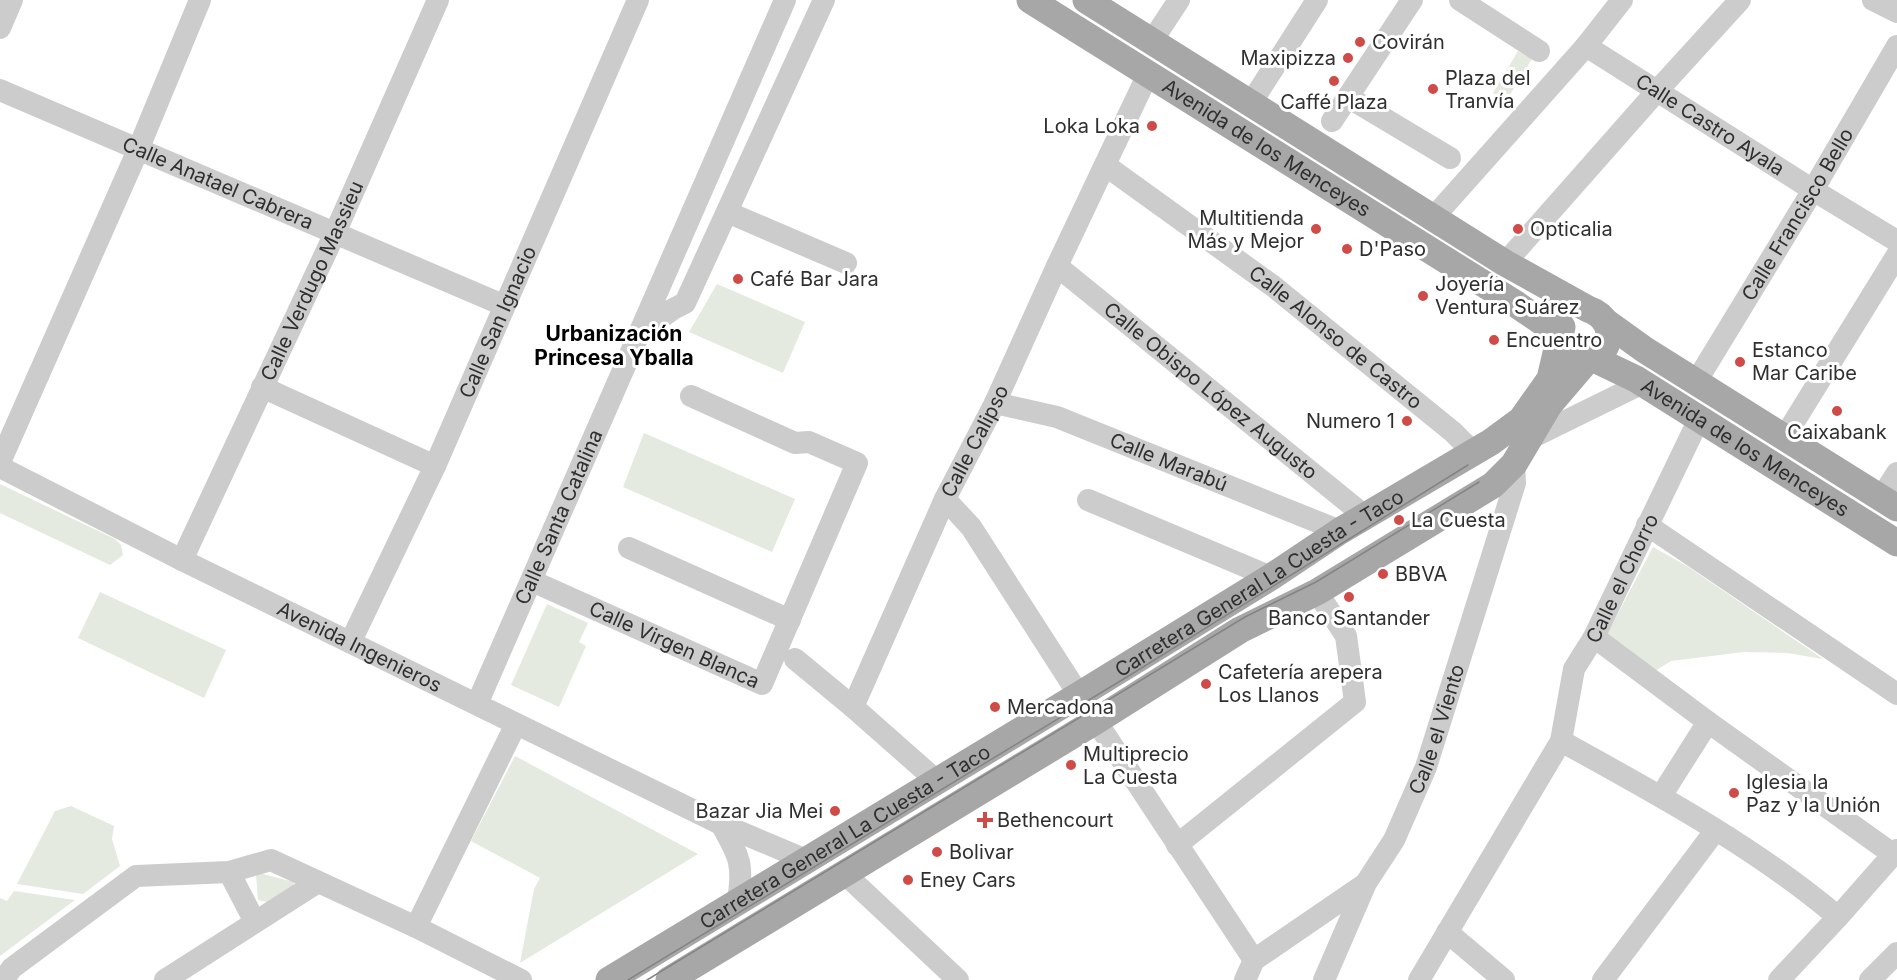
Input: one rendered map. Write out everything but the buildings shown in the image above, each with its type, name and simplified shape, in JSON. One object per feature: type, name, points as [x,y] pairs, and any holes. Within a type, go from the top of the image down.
[{"type":"main road","name":"Avenida de los Menceyes","points":[[1030,0],[1516,304],[1561,338]]},
{"type":"main road","name":"Avenida de los Menceyes","points":[[1086,0],[1505,263],[1597,316],[1645,350],[1889,503]]},
{"type":"main road","points":[[1572,313],[1597,316],[1609,335],[1608,343],[1603,350],[1590,357],[1575,356],[1565,348],[1561,338],[1562,325],[1572,313]]},
{"type":"main road","name":"Carretera General La Cuesta - Taco","points":[[609,980],[938,782],[1271,577],[1340,531],[1482,447],[1521,420],[1538,397],[1551,379],[1561,338]]},
{"type":"main road","name":"Avenida de los Menceyes","points":[[1590,357],[1643,383],[1897,543]]},
{"type":"main road","name":"Carretera General La Cuesta - Taco","points":[[669,980],[1096,721],[1240,630],[1317,592],[1493,485],[1514,464],[1549,405],[1590,357]]},
{"type":"main road","points":[[1482,447],[1500,444],[1510,453],[1514,464]]},
{"type":"street","points":[[0,28],[12,0]]},
{"type":"street","points":[[0,462],[138,150],[200,0]]},
{"type":"street","name":"Calle Verdugo Massieu","points":[[182,560],[335,233],[438,0]]},
{"type":"street","name":"Calle San Ignacio","points":[[351,641],[435,466],[503,305],[638,0]]},
{"type":"street","name":"Calle Santa Catalina","points":[[477,704],[785,0]]},
{"type":"street","points":[[641,332],[685,303],[823,0]]},
{"type":"street","points":[[1152,42],[1179,0]]},
{"type":"street","points":[[1251,104],[1317,0]]},
{"type":"street","points":[[1332,121],[1412,0]]},
{"type":"street","points":[[1460,0],[1539,51]]},
{"type":"street","points":[[1433,218],[1586,46],[1622,0]]},
{"type":"street","points":[[1505,263],[1740,0]]},
{"type":"street","points":[[1873,0],[1897,12]]},
{"type":"street","name":"Calle Castro Ayala","points":[[1586,46],[1897,241]]},
{"type":"street","name":"Calle Francisco Bello","points":[[1696,382],[1813,190],[1897,46]]},
{"type":"street","name":"Calle Calipso","points":[[853,707],[945,500],[995,403],[1148,74]]},
{"type":"street","name":"Calle Anatael Cabrera","points":[[0,90],[503,305]]},
{"type":"street","points":[[1348,97],[1450,158]]},
{"type":"street","name":"Calle Alonso de Castro","points":[[1105,165],[1273,286],[1453,432],[1482,447]]},
{"type":"street","points":[[727,212],[846,263]]},
{"type":"street","points":[[1784,438],[1897,255]]},
{"type":"street","name":"Calle Obispo López Augusto","points":[[1057,266],[1365,516]]},
{"type":"street","points":[[657,290],[665,304],[673,309]]},
{"type":"street","points":[[1527,440],[1643,383]]},
{"type":"street","points":[[262,387],[435,466]]},
{"type":"street","name":"Calle Virgen Blanca","points":[[532,581],[762,684],[857,463],[809,442],[795,443],[691,396]]},
{"type":"street","name":"Calle Marabú","points":[[995,403],[1057,417],[1340,531]]},
{"type":"street","name":"Calle el Chorro","points":[[1419,980],[1561,741],[1575,669],[1594,637],[1699,419]]},
{"type":"street","name":"Calle el Viento","points":[[1324,980],[1366,883],[1394,840],[1425,767],[1515,483],[1514,464]]},
{"type":"street","name":"Avenida Ingenieros","points":[[0,467],[182,560],[721,824],[806,860]]},
{"type":"street","points":[[1889,503],[1897,473]]},
{"type":"street","points":[[945,500],[971,526],[1079,695]]},
{"type":"street","points":[[1088,500],[1271,577]]},
{"type":"street","points":[[1647,525],[1897,694]]},
{"type":"street","points":[[628,548],[790,620]]},
{"type":"street","points":[[1178,844],[1355,702],[1346,636],[1317,592]]},
{"type":"street","points":[[1594,637],[1708,722],[1895,852],[1838,918],[1779,980]]},
{"type":"street","points":[[795,659],[938,782]]},
{"type":"street","points":[[1096,721],[1178,844],[1249,970],[1366,883]]},
{"type":"street","points":[[1661,796],[1708,722]]},
{"type":"street","points":[[416,927],[516,724]]},
{"type":"street","points":[[1561,741],[1661,796],[1779,870],[1838,918]]},
{"type":"street","points":[[721,824],[739,855],[741,878],[738,901]]},
{"type":"street","points":[[1603,980],[1715,831]]},
{"type":"street","points":[[3,980],[12,968],[136,876],[229,872],[271,860],[416,927],[515,978]]},
{"type":"street","points":[[229,872],[255,922]]},
{"type":"street","points":[[845,874],[958,980]]},
{"type":"street","points":[[165,980],[318,882]]},
{"type":"street","points":[[1447,932],[1504,980]]},
{"type":"street","points":[[1870,980],[1897,953]]},
{"type":"shaded area","points":[[1518,51],[1532,59],[1506,101],[1493,93]]},
{"type":"shaded area","points":[[717,284],[805,322],[783,373],[689,332]]},
{"type":"shaded area","points":[[644,433],[795,499],[772,552],[623,487]]},
{"type":"shaded area","points":[[0,484],[115,539],[121,545],[123,555],[110,565],[0,513]]},
{"type":"shaded area","points":[[1653,547],[1687,566],[1823,659],[1787,653],[1744,652],[1671,661],[1655,671],[1607,634]]},
{"type":"shaded area","points":[[100,592],[226,650],[204,698],[78,638]]},
{"type":"shaded area","points":[[547,604],[588,623],[579,642],[586,646],[559,707],[511,685]]},
{"type":"shaded area","points":[[515,756],[698,854],[520,963],[534,889],[540,878],[471,841]]},
{"type":"shaded area","points":[[71,806],[114,826],[112,839],[120,866],[83,894],[17,884],[55,811]]},
{"type":"shaded area","points":[[256,874],[294,882],[293,887],[267,902],[258,900]]},
{"type":"shaded area","points":[[14,891],[75,900],[0,956],[0,898],[7,901]]},
{"type":"tram line","points":[[628,980],[1135,672],[1468,465]]},
{"type":"tram line","points":[[647,980],[1245,617],[1316,582],[1479,482]]},
{"type":"place","name":"Covirán","points":[[1360,42]]},
{"type":"place","name":"Maxipizza","points":[[1348,58]]},
{"type":"place","name":"Caffé Plaza","points":[[1334,81]]},
{"type":"place","name":"Plaza del Tranvía","points":[[1433,89]]},
{"type":"place","name":"Loka Loka","points":[[1152,126]]},
{"type":"place","name":"Multitienda Más y Mejor","points":[[1316,229]]},
{"type":"place","name":"Opticalia","points":[[1518,229]]},
{"type":"place","name":"D'Paso","points":[[1347,249]]},
{"type":"place","name":"Café Bar Jara","points":[[738,279]]},
{"type":"place","name":"Joyería Ventura Suárez","points":[[1423,296]]},
{"type":"place","name":"Encuentro","points":[[1494,340]]},
{"type":"place","name":"Estanco Mar Caribe","points":[[1740,362]]},
{"type":"place","name":"Caixabank","points":[[1837,411]]},
{"type":"place","name":"Numero 1","points":[[1407,421]]},
{"type":"place","name":"La Cuesta","points":[[1399,520]]},
{"type":"place","name":"BBVA","points":[[1383,574]]},
{"type":"place","name":"Banco Santander","points":[[1349,597]]},
{"type":"place","name":"Cafetería arepera Los Llanos","points":[[1206,684]]},
{"type":"place","name":"Mercadona","points":[[995,707]]},
{"type":"place","name":"Multiprecio La Cuesta","points":[[1071,765]]},
{"type":"place","name":"Iglesia la Paz y la Unión","points":[[1734,793]]},
{"type":"place","name":"Bazar Jia Mei","points":[[835,811]]},
{"type":"place","name":"Bethencourt","points":[[985,820]]},
{"type":"place","name":"Bolivar","points":[[937,852]]},
{"type":"place","name":"Eney Cars","points":[[908,880]]},
{"type":"district","name":"Urbanización Princesa Yballa","points":[[614,345]]}]
